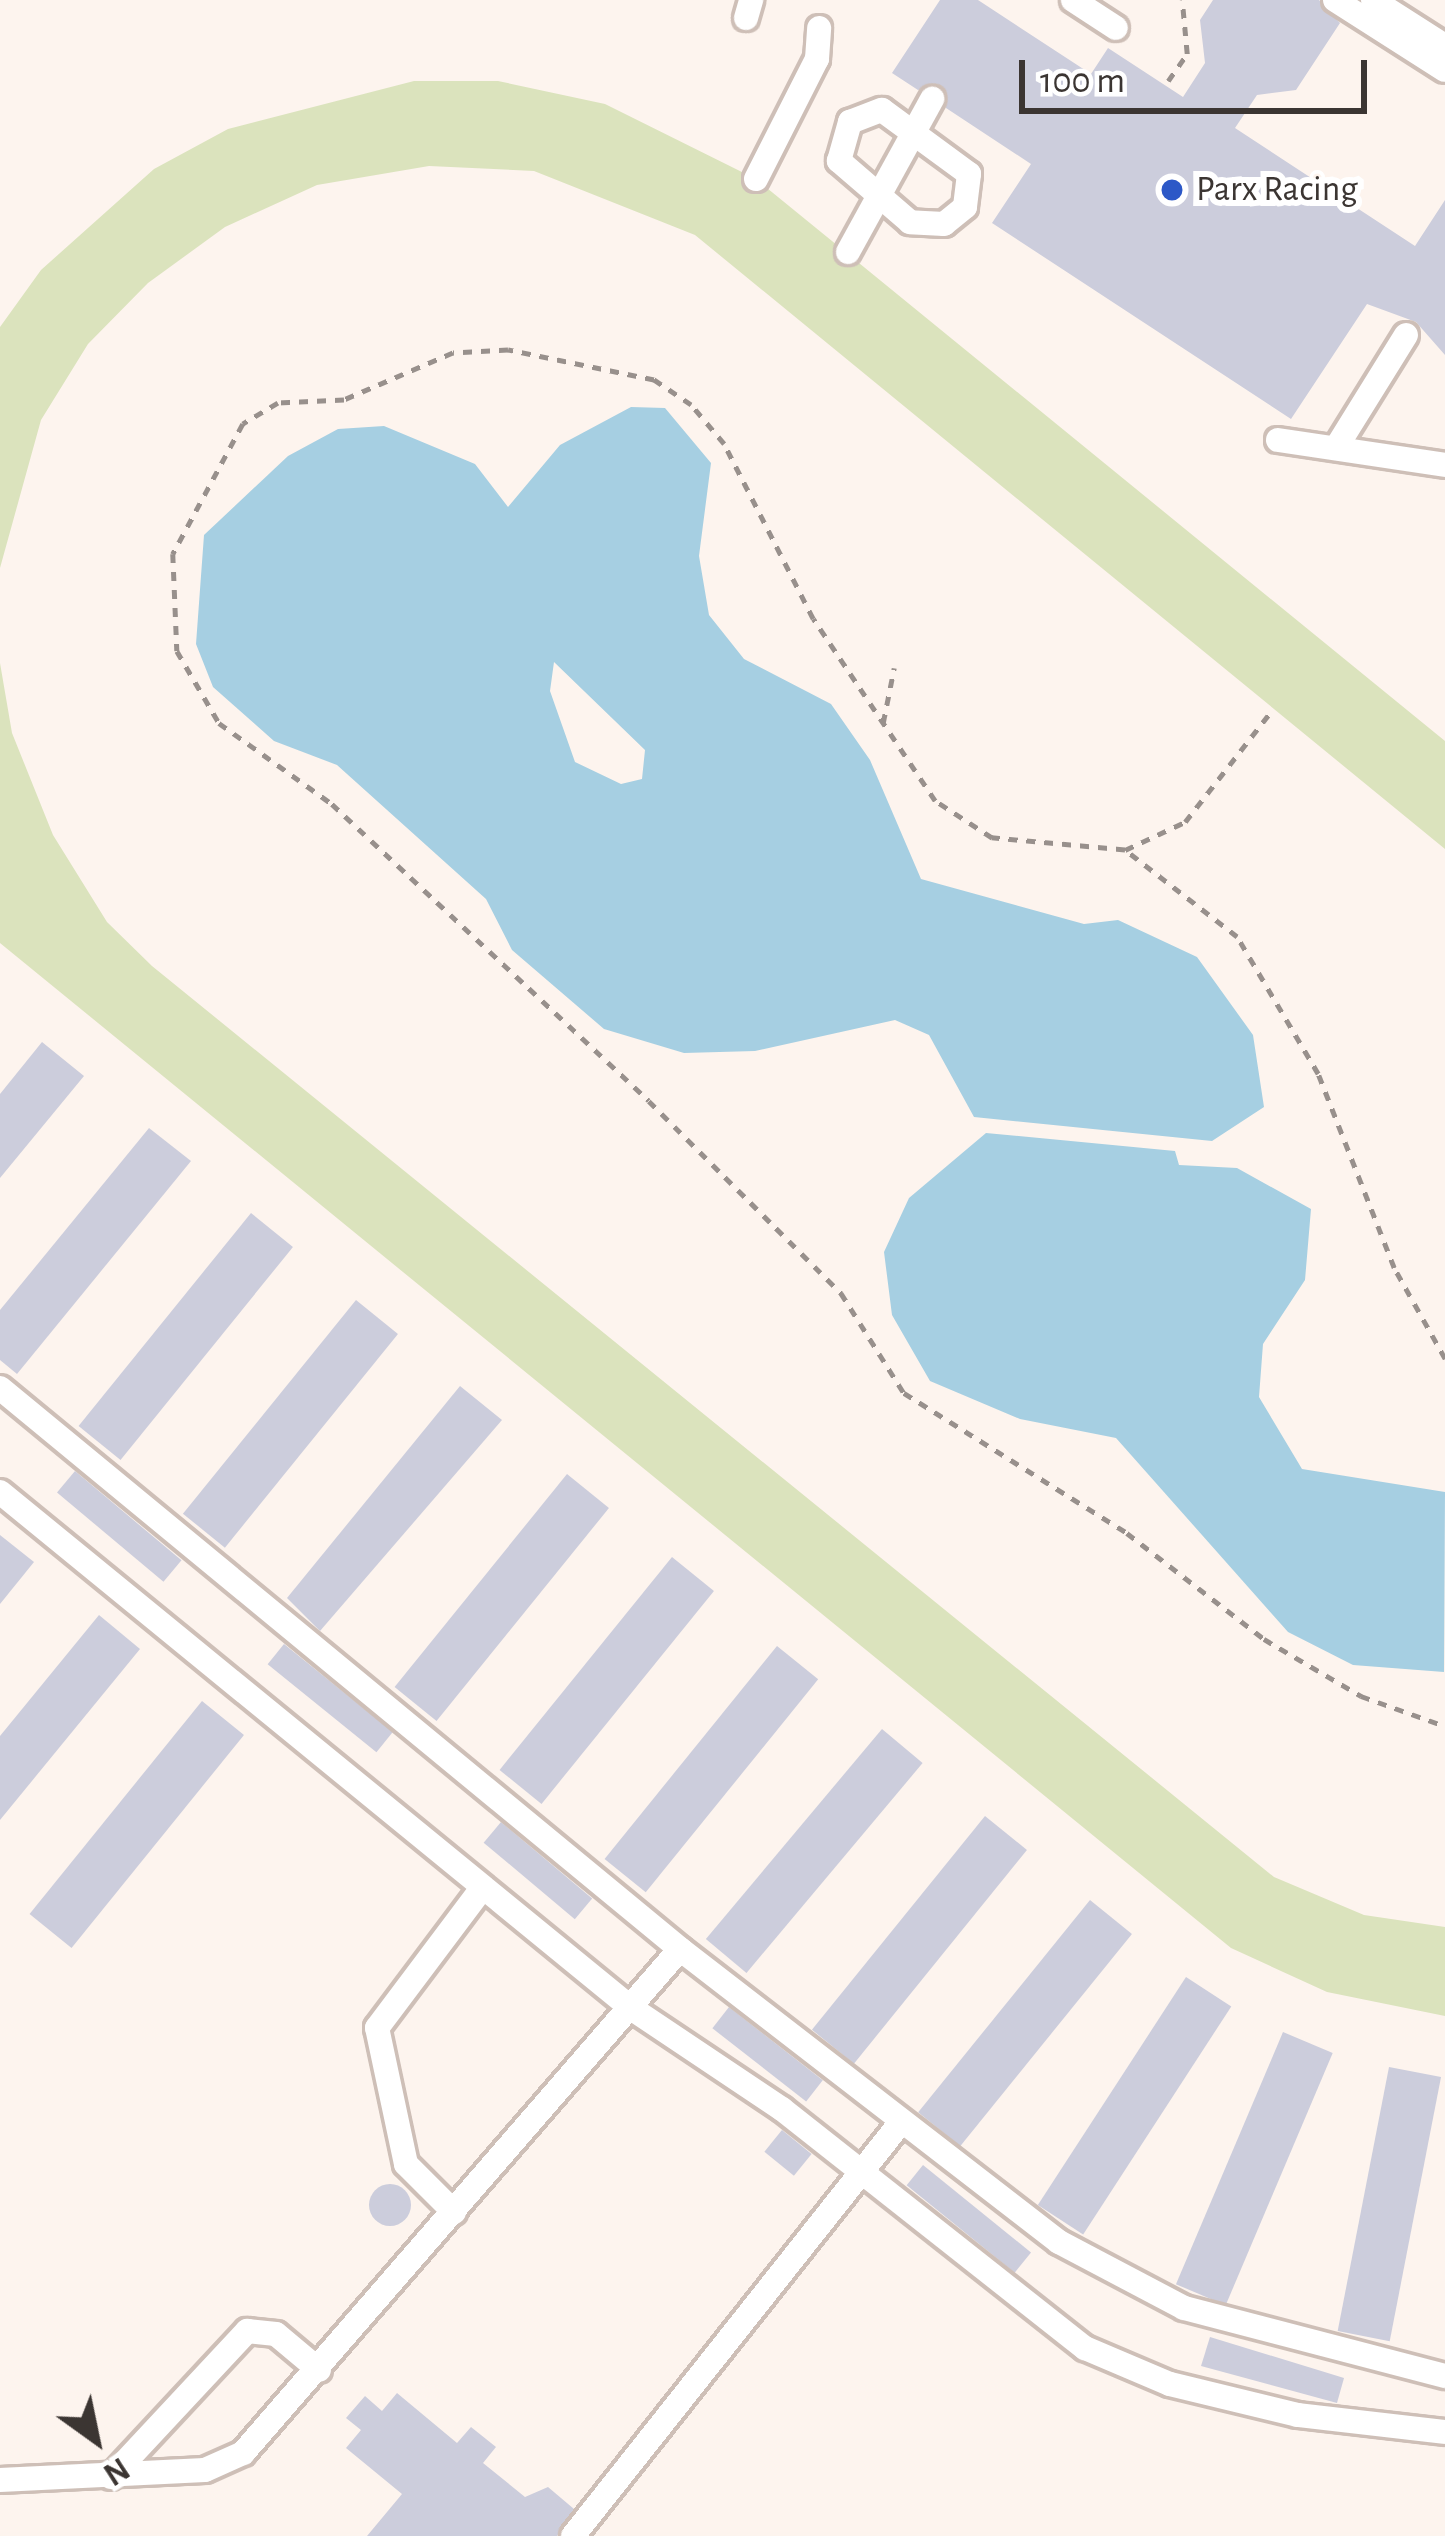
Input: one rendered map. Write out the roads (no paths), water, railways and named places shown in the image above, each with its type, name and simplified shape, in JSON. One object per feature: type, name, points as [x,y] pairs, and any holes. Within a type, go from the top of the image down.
[{"type":"street","points":[[1073,0],[1117,28]]},
{"type":"street","points":[[1335,0],[1445,70]]},
{"type":"street","points":[[1373,0],[1445,46]]},
{"type":"street","points":[[756,179],[818,59],[818,28]]},
{"type":"street","points":[[848,252],[932,99]]},
{"type":"street","points":[[882,110],[915,129],[959,158],[964,207],[928,226],[877,198],[838,161],[850,122],[882,110]]},
{"type":"street","points":[[1340,443],[1406,335]]},
{"type":"street","points":[[1278,440],[1340,443],[1445,465]]},
{"type":"street","points":[[0,1388],[680,1949],[1060,2242],[1184,2308],[1445,2376]]},
{"type":"street","points":[[0,1492],[632,2008],[782,2109],[858,2177],[1085,2348],[1170,2384],[1298,2415],[1445,2432]]},
{"type":"street","points":[[454,2212],[406,2164],[376,2028],[483,1887]]},
{"type":"street","points":[[0,2480],[206,2470],[244,2453],[680,1949]]},
{"type":"street","points":[[573,2536],[901,2122]]},
{"type":"street","points":[[111,2477],[247,2331],[276,2334],[326,2361]]},
{"type":"water","points":[[631,407],[665,408],[711,463],[699,556],[709,615],[744,659],[831,704],[870,760],[921,879],[1084,924],[1118,920],[1197,957],[1253,1035],[1264,1107],[1212,1141],[974,1117],[929,1035],[895,1020],[755,1051],[684,1053],[604,1029],[512,950],[486,899],[337,765],[274,741],[213,687],[196,644],[204,535],[288,456],[338,429],[384,426],[475,464],[508,507],[560,445]],"holes":[[[554,662],[645,750],[642,779],[621,784],[575,762],[550,691]]]},
{"type":"water","points":[[986,1133],[1175,1151],[1179,1165],[1237,1168],[1311,1209],[1305,1280],[1263,1344],[1259,1397],[1302,1469],[1445,1492],[1444,1672],[1353,1665],[1288,1632],[1116,1438],[1020,1419],[930,1381],[892,1315],[884,1252],[909,1198]]},
{"type":"place","name":"Parx Racing","points":[[1172,190]]}]
